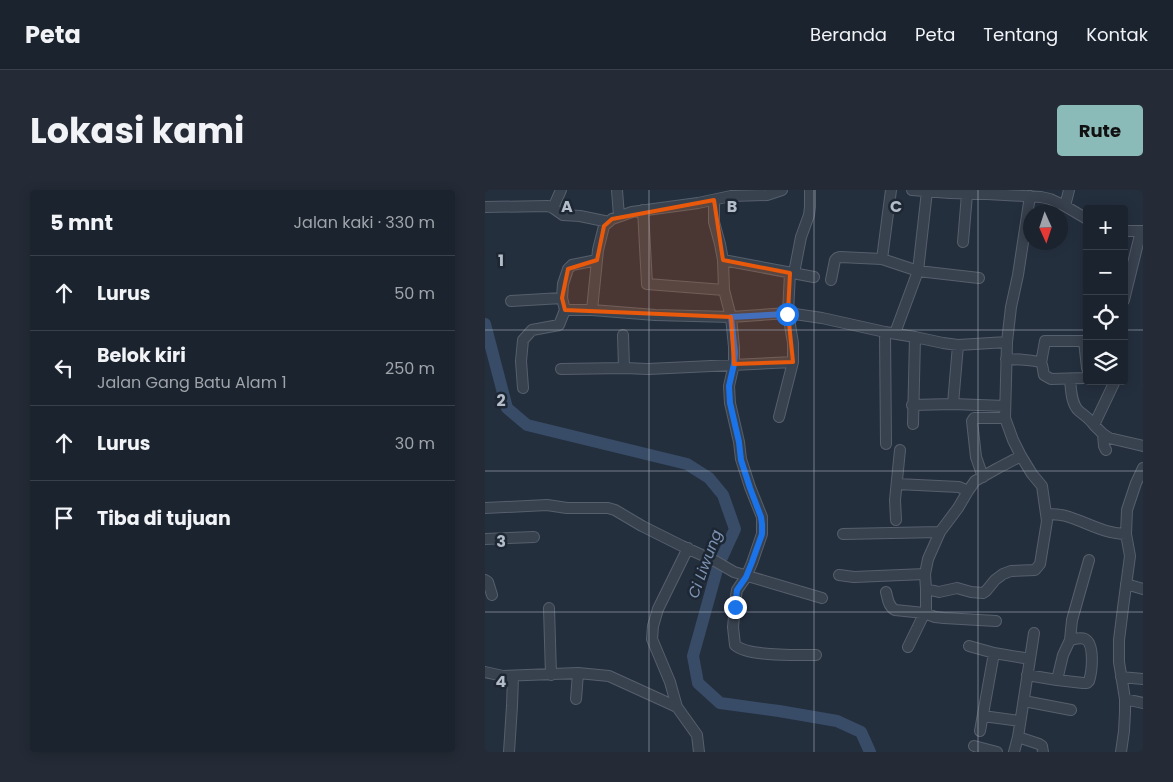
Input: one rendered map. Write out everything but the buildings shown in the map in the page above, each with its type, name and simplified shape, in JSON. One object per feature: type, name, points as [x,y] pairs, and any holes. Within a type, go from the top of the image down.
[{"type":"street","points":[[553,208],[561,190]]},
{"type":"street","points":[[617,190],[619,216]]},
{"type":"street","points":[[592,310],[598,250],[604,226],[612,218],[643,210],[731,196],[759,193],[767,195],[782,190]]},
{"type":"street","points":[[779,417],[793,362],[793,343],[787,314],[792,273],[809,214],[810,190]]},
{"type":"street","points":[[882,259],[891,190]]},
{"type":"street","points":[[913,190],[967,194],[1019,193],[1050,199],[1063,205]]},
{"type":"street","points":[[1065,205],[1069,190]]},
{"type":"street","points":[[886,444],[890,333],[917,271],[927,191]]},
{"type":"street","points":[[963,242],[967,194]]},
{"type":"street","points":[[926,589],[943,592],[957,588],[983,593],[1003,574],[1011,571],[1035,570],[1040,564],[1047,520],[1042,486],[1021,456],[1005,418],[1007,342],[1030,196]]},
{"type":"street","points":[[714,200],[714,222],[723,260],[724,290],[731,317],[735,347],[734,364],[729,382],[730,403],[741,460],[762,524],[762,534],[752,562],[735,596],[733,629],[736,647],[767,654],[816,655]]},
{"type":"street","points":[[485,207],[547,206],[563,215],[581,216],[609,222]]},
{"type":"street","points":[[1068,208],[1083,217]]},
{"type":"street","points":[[643,210],[647,284],[724,290]]},
{"type":"street","points":[[1125,295],[1142,231],[1128,231]]},
{"type":"street","points":[[831,280],[837,258],[882,259],[917,271],[979,278]]},
{"type":"street","points":[[523,388],[521,361],[523,340],[532,330],[559,325],[565,310],[562,298],[563,284],[568,268],[572,265],[597,260]]},
{"type":"street","points":[[723,260],[814,277]]},
{"type":"street","points":[[511,301],[562,298]]},
{"type":"street","points":[[565,310],[731,317],[787,314],[822,318],[958,345],[1007,342]]},
{"type":"street","points":[[623,335],[624,368]]},
{"type":"street","points":[[913,424],[915,337]]},
{"type":"street","points":[[1083,341],[1045,341],[1041,363],[1045,377],[1083,378]]},
{"type":"street","points":[[953,404],[958,345]]},
{"type":"street","points":[[1006,359],[1041,363]]},
{"type":"street","points":[[561,369],[624,368],[648,370],[793,362]]},
{"type":"street","points":[[1070,379],[1075,406],[1103,434],[1117,441],[1143,446]]},
{"type":"street","points":[[1095,426],[1113,385]]},
{"type":"street","points":[[913,405],[1005,406]]},
{"type":"street","points":[[983,477],[976,457],[974,418],[1005,418]]},
{"type":"street","points":[[1103,434],[1106,450]]},
{"type":"street","points":[[896,520],[895,500],[900,450]]},
{"type":"street","points":[[908,647],[926,610],[925,574],[928,559],[940,532],[975,481],[1021,456]]},
{"type":"street","points":[[1121,752],[1125,699],[1119,662],[1119,640],[1130,556],[1126,534],[1127,510],[1143,468]]},
{"type":"street","points":[[897,484],[959,487],[968,491]]},
{"type":"street","points":[[485,508],[547,505],[567,508],[608,508],[734,572],[822,598]]},
{"type":"street","points":[[1046,514],[1068,516],[1102,530],[1126,534]]},
{"type":"street","points":[[843,534],[940,532]]},
{"type":"street","points":[[485,539],[534,537]]},
{"type":"street","points":[[688,548],[658,609],[653,626],[652,639],[670,682],[677,707],[697,735],[699,752]]},
{"type":"street","points":[[1057,680],[1063,655],[1070,640],[1073,620],[1089,560]]},
{"type":"street","points":[[839,575],[854,577],[925,574]]},
{"type":"street","points":[[485,580],[488,582],[492,595]]},
{"type":"street","points":[[1126,584],[1143,589]]},
{"type":"street","points":[[886,592],[889,604],[895,610],[924,613],[944,618],[996,621]]},
{"type":"street","points":[[549,608],[551,675]]},
{"type":"street","points":[[1014,752],[1034,633]]},
{"type":"street","points":[[1027,674],[1083,683],[1089,681],[1090,645],[1084,639],[1070,640]]},
{"type":"street","points":[[969,646],[994,653],[1030,659]]},
{"type":"street","points":[[980,731],[994,653]]},
{"type":"street","points":[[485,672],[503,676],[578,673],[609,676],[677,707]]},
{"type":"street","points":[[576,699],[578,673]]},
{"type":"street","points":[[509,752],[513,676]]},
{"type":"street","points":[[1121,678],[1143,679]]},
{"type":"street","points":[[1125,699],[1143,703]]},
{"type":"street","points":[[1024,701],[1071,710]]},
{"type":"street","points":[[983,716],[1020,721]]},
{"type":"street","points":[[1018,737],[1039,744],[1042,746],[1043,752]]},
{"type":"street","points":[[973,746],[997,752]]},
{"type":"highlighted area","points":[[714,200],[723,260],[790,273],[788,313],[793,362],[734,364],[731,317],[565,310],[562,298],[568,269],[597,260],[604,226],[612,219]]},
{"type":"waterway","name":"Ci Liwung","points":[[485,324],[507,408],[527,425],[687,464],[709,478],[723,495],[735,529],[718,566],[693,656],[698,683],[720,703],[837,721],[861,732],[870,752]]},
{"type":"route","points":[[735,607],[735,596],[752,562],[762,534],[762,524],[741,460],[730,403],[729,386],[735,353],[731,317],[787,314]]}]
